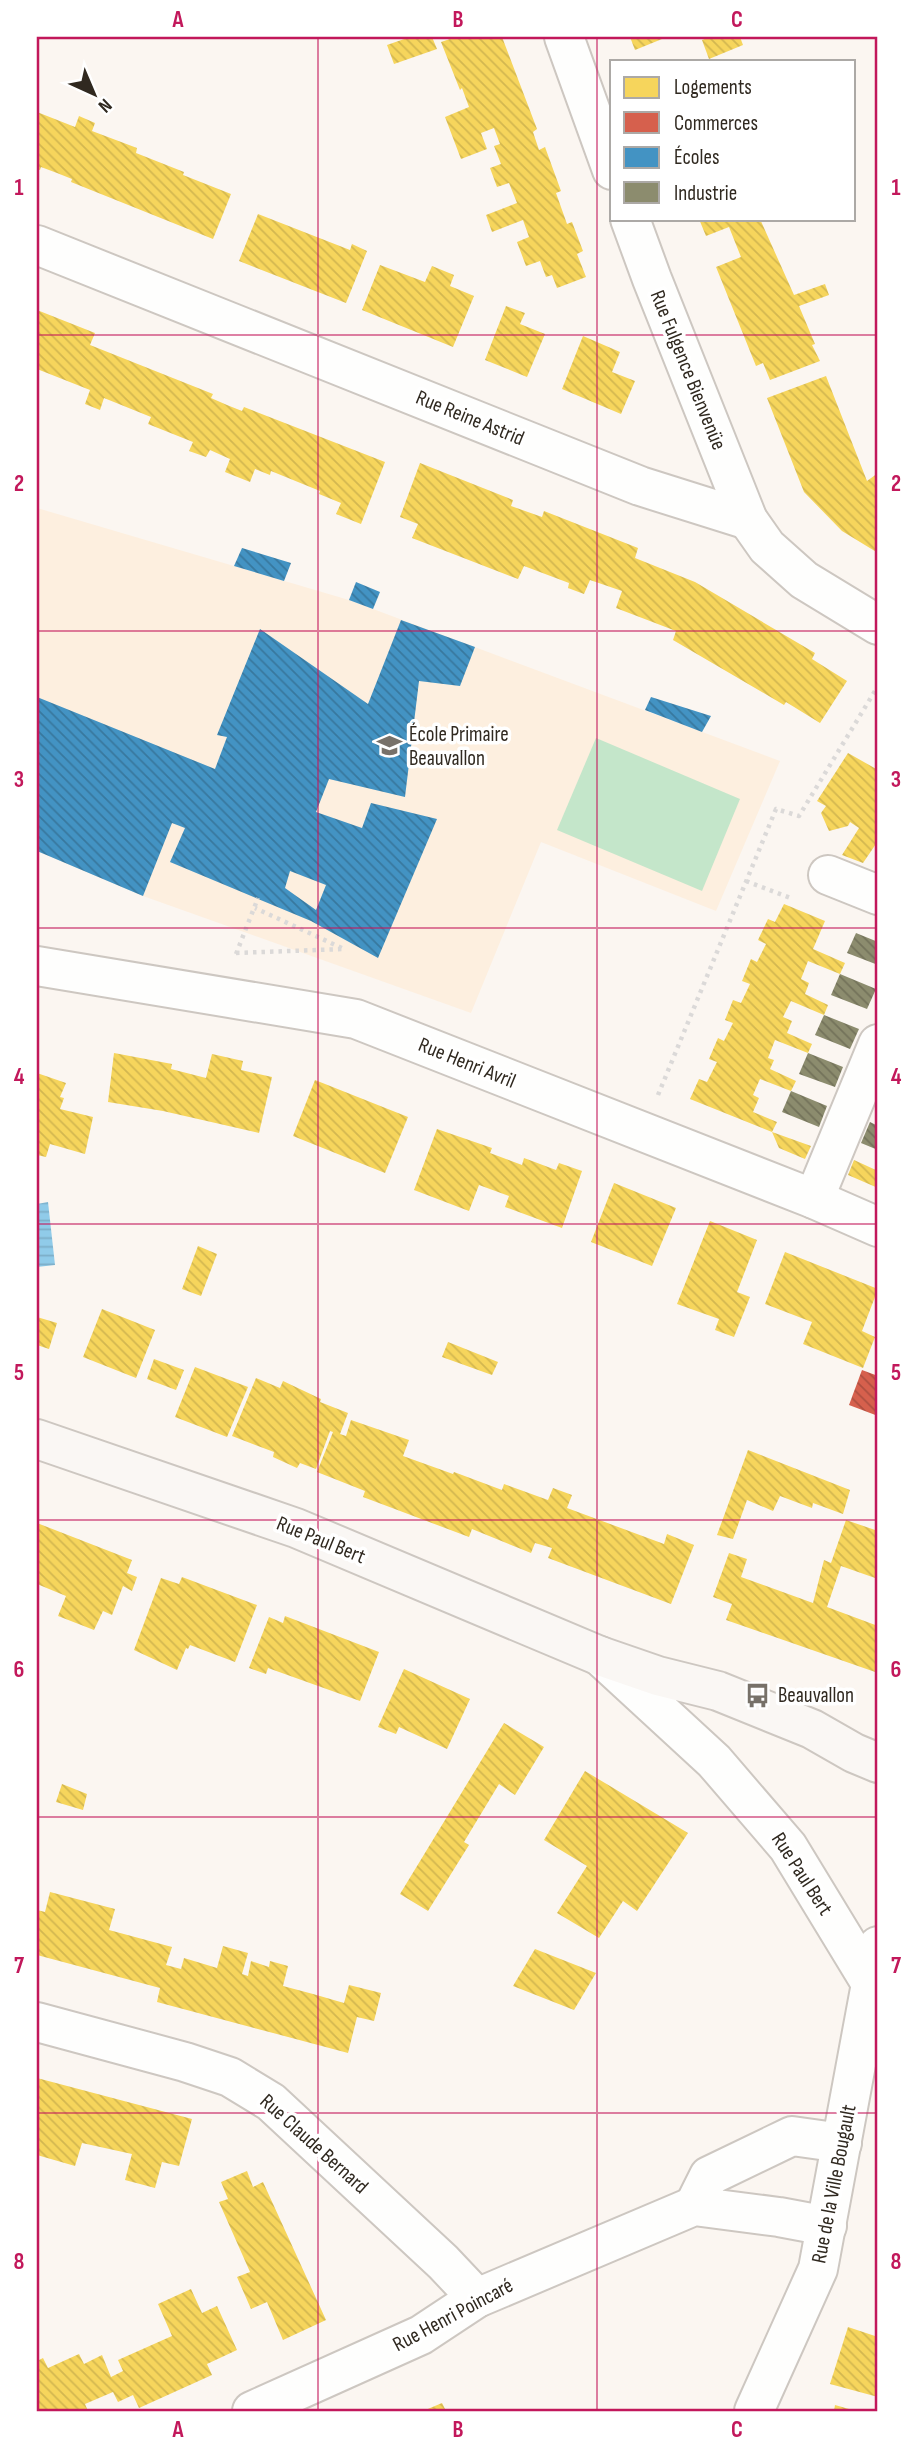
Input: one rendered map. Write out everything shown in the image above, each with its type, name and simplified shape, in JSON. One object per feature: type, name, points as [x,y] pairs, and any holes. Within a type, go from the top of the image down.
[{"type":"main road","name":"Rue Paul Bert","points":[[37,1439],[296,1528],[600,1656],[658,1676],[718,1691],[812,1729],[854,1753],[878,1763]]},
{"type":"street","points":[[564,37],[610,164]]},
{"type":"street","name":"Rue Fulgence Bienvenüe","points":[[630,220],[748,520]]},
{"type":"street","name":"Rue Reine Astrid","points":[[37,245],[640,486],[748,520]]},
{"type":"street","points":[[748,520],[767,547],[804,580],[878,625]]},
{"type":"street","points":[[828,875],[878,895]]},
{"type":"street","name":"Rue Henri Avril","points":[[37,966],[356,1019],[814,1199],[878,1227]]},
{"type":"street","points":[[814,1199],[878,1044]]},
{"type":"street","name":"Rue Paul Bert","points":[[600,1656],[714,1761],[788,1847],[872,1984]]},
{"type":"street","name":"Rue de la Ville Bougault","points":[[754,2411],[818,2269],[878,1946]]},
{"type":"street","name":"Rue Claude Bernard","points":[[37,2022],[230,2077],[271,2102],[443,2262],[477,2298]]},
{"type":"street","points":[[827,2226],[694,2206],[709,2176],[792,2136],[842,2143]]},
{"type":"street","name":"Rue Henri Poincaré","points":[[252,2411],[421,2335],[477,2298],[694,2206]]},
{"type":"path","points":[[643,1132],[776,809],[799,816],[878,686]]},
{"type":"path","points":[[245,932],[258,898]]},
{"type":"path","points":[[236,953],[344,949],[255,908]]},
{"type":"shaded area","name":"École Primaire Beauvallon","points":[[37,508],[349,600],[780,761],[716,911],[541,842],[471,1013],[143,896],[37,851]]},
{"type":"green space","points":[[596,738],[740,799],[702,891],[557,830]]},
{"type":"water","points":[[48,1202],[55,1265],[37,1267],[37,1204]]},
{"type":"building: Logements","points":[[410,37],[432,37],[437,49],[394,64],[387,45]]},
{"type":"building: Logements","points":[[456,37],[502,37],[537,129],[533,132],[539,150],[545,147],[561,191],[556,193],[567,224],[572,222],[583,251],[577,254],[586,277],[557,288],[552,275],[546,277],[540,261],[526,266],[517,242],[529,237],[523,220],[492,232],[486,215],[517,203],[509,183],[497,187],[490,168],[501,164],[494,146],[500,144],[494,128],[481,133],[487,149],[461,159],[445,117],[469,107],[441,42]]},
{"type":"building: Logements","points":[[630,37],[667,37],[635,50]]},
{"type":"building: Logements","points":[[710,37],[740,37],[743,45],[709,59],[702,40]]},
{"type":"building: Logements","points":[[37,112],[75,127],[79,116],[95,123],[92,131],[137,148],[136,153],[231,194],[213,239],[71,182],[72,179],[57,173],[41,167],[40,170],[37,169]]},
{"type":"building: Logements","points":[[258,214],[350,250],[352,244],[367,251],[346,303],[239,261]]},
{"type":"building: Logements","points":[[699,220],[760,220],[794,295],[825,284],[829,295],[799,306],[820,361],[770,380],[763,363],[756,366],[716,267],[741,257],[729,227],[706,236]]},
{"type":"building: Logements","points":[[380,265],[425,282],[432,266],[454,275],[450,286],[474,296],[453,347],[362,310]]},
{"type":"building: Logements","points":[[506,306],[525,313],[520,324],[545,334],[527,377],[485,360]]},
{"type":"building: Logements","points":[[37,310],[95,333],[90,345],[213,394],[211,398],[227,405],[242,411],[244,407],[385,462],[361,524],[336,514],[341,503],[319,494],[320,491],[271,471],[270,475],[255,469],[250,482],[225,472],[230,459],[210,450],[206,457],[189,451],[193,442],[148,424],[151,417],[104,398],[100,410],[85,404],[90,390],[37,369]]},
{"type":"building: Logements","points":[[583,336],[620,352],[612,372],[635,381],[621,414],[562,389]]},
{"type":"building: Logements","points":[[826,376],[867,481],[878,473],[878,553],[842,531],[804,492],[767,398]]},
{"type":"building: Logements","points":[[420,463],[513,500],[511,506],[542,517],[544,511],[638,548],[635,558],[695,582],[815,653],[812,659],[847,681],[820,723],[673,640],[676,631],[616,608],[622,591],[590,580],[584,594],[568,588],[569,583],[524,566],[518,579],[412,538],[418,524],[400,517]]},
{"type":"building: Logements","points":[[848,753],[878,770],[878,841],[863,863],[842,855],[859,828],[850,822],[848,826],[829,831],[821,813],[826,806],[817,801]]},
{"type":"building: Logements","points":[[784,904],[825,921],[813,949],[845,963],[840,974],[808,961],[801,979],[809,983],[805,994],[828,1005],[824,1015],[791,1001],[783,1017],[792,1021],[787,1033],[812,1044],[808,1053],[775,1040],[768,1058],[774,1060],[770,1069],[796,1081],[791,1091],[760,1079],[753,1095],[759,1098],[753,1112],[777,1122],[772,1132],[690,1099],[699,1079],[707,1082],[717,1062],[709,1059],[718,1038],[724,1041],[733,1023],[725,1020],[733,1000],[741,1003],[750,984],[742,981],[751,959],[757,962],[766,944],[758,940],[768,919],[775,922]]},
{"type":"building: Logements","points":[[114,1053],[172,1064],[171,1069],[206,1078],[212,1054],[243,1061],[241,1070],[272,1077],[259,1133],[163,1111],[108,1102]]},
{"type":"building: Logements","points":[[37,1073],[66,1083],[60,1097],[64,1098],[60,1109],[93,1117],[85,1154],[50,1144],[46,1157],[37,1155]]},
{"type":"building: Logements","points":[[315,1080],[408,1117],[385,1173],[293,1136]]},
{"type":"building: Logements","points":[[437,1129],[492,1148],[490,1153],[522,1165],[524,1158],[556,1170],[559,1163],[582,1171],[562,1228],[505,1207],[509,1196],[479,1185],[469,1211],[414,1190]]},
{"type":"building: Logements","points":[[772,1132],[811,1146],[805,1159],[779,1148]]},
{"type":"building: Logements","points":[[854,1160],[878,1171],[878,1188],[848,1175]]},
{"type":"building: Logements","points":[[614,1183],[676,1208],[652,1266],[591,1242]]},
{"type":"building: Logements","points":[[710,1221],[757,1240],[737,1292],[750,1297],[734,1337],[715,1330],[719,1319],[677,1304]]},
{"type":"building: Logements","points":[[198,1246],[217,1254],[201,1296],[182,1289]]},
{"type":"building: Logements","points":[[785,1252],[878,1289],[862,1331],[875,1337],[863,1368],[803,1344],[812,1322],[765,1304]]},
{"type":"building: Logements","points":[[102,1309],[155,1330],[136,1378],[83,1357]]},
{"type":"building: Logements","points":[[37,1317],[57,1323],[49,1349],[37,1345]]},
{"type":"building: Logements","points":[[448,1342],[498,1362],[492,1375],[442,1357]]},
{"type":"building: Logements","points":[[154,1359],[184,1370],[176,1390],[147,1379]]},
{"type":"building: Logements","points":[[195,1367],[248,1387],[227,1437],[175,1417]]},
{"type":"building: Logements","points":[[256,1378],[280,1388],[283,1381],[321,1399],[320,1402],[348,1413],[340,1434],[346,1436],[351,1420],[409,1440],[403,1456],[502,1490],[504,1484],[548,1500],[553,1488],[572,1495],[567,1508],[664,1544],[667,1534],[694,1545],[671,1604],[548,1558],[552,1548],[535,1543],[531,1553],[472,1529],[469,1537],[363,1497],[365,1491],[317,1472],[333,1432],[330,1431],[316,1469],[300,1463],[297,1468],[273,1457],[274,1452],[232,1436]]},
{"type":"building: Logements","points":[[748,1450],[850,1490],[843,1514],[813,1503],[812,1508],[780,1496],[773,1511],[747,1500],[733,1539],[717,1535]]},
{"type":"building: Logements","points":[[846,1520],[878,1531],[878,1579],[841,1566],[827,1607],[878,1626],[878,1673],[726,1620],[732,1604],[713,1597],[729,1553],[747,1559],[741,1577],[813,1603],[824,1560],[831,1563]]},
{"type":"building: Logements","points":[[37,1523],[132,1560],[127,1573],[137,1577],[132,1591],[123,1586],[112,1615],[103,1611],[94,1630],[58,1616],[66,1596],[37,1584]]},
{"type":"building: Logements","points":[[182,1577],[257,1605],[235,1662],[190,1645],[186,1648],[177,1670],[134,1650],[161,1578],[179,1584]]},
{"type":"building: Logements","points":[[285,1616],[379,1652],[360,1701],[268,1668],[266,1674],[249,1668],[269,1617],[283,1623]]},
{"type":"building: Logements","points":[[404,1669],[470,1699],[447,1749],[399,1727],[396,1734],[378,1727]]},
{"type":"building: Logements","points":[[504,1723],[544,1747],[515,1795],[499,1784],[464,1842],[469,1845],[428,1911],[400,1894]]},
{"type":"building: Logements","points":[[585,1771],[688,1833],[637,1911],[623,1901],[599,1938],[557,1913],[587,1866],[544,1840]]},
{"type":"building: Logements","points":[[62,1784],[87,1794],[83,1810],[56,1802]]},
{"type":"building: Logements","points":[[50,1892],[115,1909],[109,1930],[172,1947],[166,1965],[181,1969],[184,1958],[217,1968],[223,1946],[248,1953],[242,1974],[248,1976],[251,1961],[269,1967],[270,1961],[288,1966],[283,1986],[344,2003],[349,1985],[381,1993],[374,2021],[357,2017],[348,2053],[157,2002],[160,1988],[37,1955],[37,1910],[45,1912]]},
{"type":"building: Logements","points":[[535,1949],[596,1973],[574,2010],[513,1986]]},
{"type":"building: Logements","points":[[37,2078],[192,2119],[179,2166],[162,2162],[155,2188],[125,2180],[132,2154],[82,2143],[75,2166],[37,2155]]},
{"type":"building: Logements","points":[[247,2171],[253,2187],[263,2182],[326,2320],[283,2340],[267,2302],[251,2309],[237,2277],[250,2272],[219,2202],[228,2199],[221,2182]]},
{"type":"building: Logements","points":[[191,2289],[202,2313],[217,2306],[237,2350],[207,2364],[212,2375],[139,2408],[133,2395],[118,2402],[113,2392],[85,2404],[88,2411],[37,2411],[37,2361],[43,2358],[48,2368],[79,2354],[84,2364],[102,2355],[111,2377],[123,2371],[118,2360],[172,2336],[158,2304]]},
{"type":"building: Logements","points":[[848,2327],[878,2337],[878,2397],[830,2384]]},
{"type":"building: Logements","points":[[442,2403],[446,2411],[423,2411]]},
{"type":"building: Logements","points":[[835,2405],[856,2411],[834,2411]]},
{"type":"building: Commerces","points":[[862,1370],[878,1376],[878,1416],[849,1405]]},
{"type":"building: Écoles","points":[[242,548],[291,563],[284,581],[234,566]]},
{"type":"building: Écoles","points":[[356,582],[380,592],[373,609],[349,600]]},
{"type":"building: Écoles","points":[[401,620],[475,647],[460,686],[419,681],[405,797],[329,779],[316,812],[362,828],[371,803],[437,819],[378,958],[311,921],[170,862],[185,828],[172,823],[143,896],[37,851],[37,697],[215,769],[227,737],[217,735],[260,629],[368,704]],"holes":[[[290,871],[326,885],[316,910],[285,888]]]},
{"type":"building: Écoles","points":[[651,697],[711,716],[702,732],[645,710]]},
{"type":"building: Industrie","points":[[856,933],[878,942],[878,965],[847,953]]},
{"type":"building: Industrie","points":[[840,974],[876,989],[867,1009],[831,995]]},
{"type":"building: Industrie","points":[[824,1015],[859,1029],[850,1049],[815,1035]]},
{"type":"building: Industrie","points":[[808,1053],[843,1067],[835,1087],[799,1074]]},
{"type":"building: Industrie","points":[[791,1091],[827,1106],[819,1127],[782,1112]]},
{"type":"building: Industrie","points":[[870,1122],[878,1126],[878,1150],[861,1143]]},
{"type":"place","name":"École Primaire Beauvallon","points":[[389,746]]},
{"type":"place","name":"Beauvallon","points":[[758,1695]]}]
